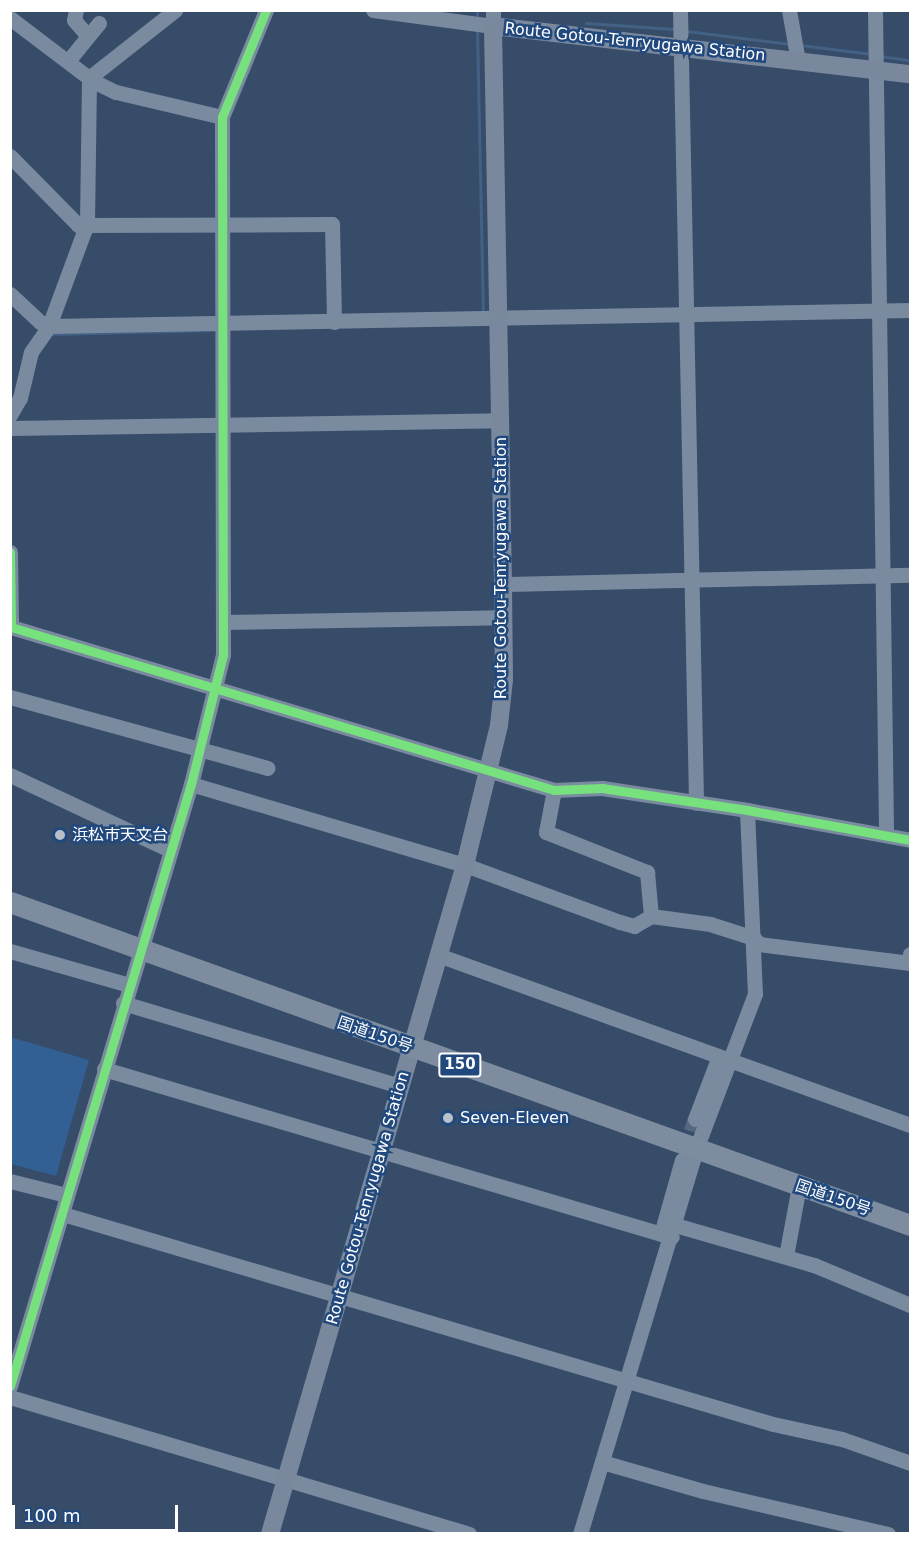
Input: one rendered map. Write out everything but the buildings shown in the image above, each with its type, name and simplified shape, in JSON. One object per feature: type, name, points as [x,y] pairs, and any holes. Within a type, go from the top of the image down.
[{"type":"highway","name":"国道150号","points":[[10,902],[411,1047],[689,1155],[799,1186],[910,1226]]},
{"type":"main road","name":"Route Gotou-Tenryugawa Station","points":[[270,1533],[465,865],[490,771],[504,680],[493,18],[682,48],[910,74]]},
{"type":"street","points":[[76,10],[74,20],[88,36]]},
{"type":"street","points":[[89,78],[175,10]]},
{"type":"street","points":[[10,1386],[63,1214],[66,1195],[123,1003],[171,850],[223,655],[222,117],[266,10]]},
{"type":"street","points":[[374,10],[493,18]]},
{"type":"street","points":[[680,10],[696,803]]},
{"type":"street","points":[[789,10],[798,61]]},
{"type":"street","points":[[874,10],[886,833]]},
{"type":"street","points":[[10,18],[89,78],[139,100],[222,117]]},
{"type":"street","points":[[68,61],[99,23]]},
{"type":"street","points":[[10,415],[20,398],[31,352],[49,326],[87,223],[89,78]]},
{"type":"street","points":[[10,156],[78,225],[87,223],[223,222],[332,224],[334,322]]},
{"type":"street","points":[[10,294],[40,322],[49,326],[498,320],[910,310]]},
{"type":"street","points":[[10,428],[501,420]]},
{"type":"street","points":[[10,552],[12,633],[213,688],[554,790],[602,789],[886,833],[910,840]]},
{"type":"street","points":[[503,584],[910,575]]},
{"type":"street","points":[[224,622],[503,617]]},
{"type":"street","points":[[10,697],[267,768]]},
{"type":"street","points":[[10,775],[171,850]]},
{"type":"street","points":[[190,784],[465,865],[634,926],[651,915],[710,924],[754,938],[759,944],[910,963],[910,954]]},
{"type":"street","points":[[554,790],[546,832],[646,872],[651,915]]},
{"type":"street","points":[[695,1119],[755,994],[747,810]]},
{"type":"street","points":[[10,951],[129,985]]},
{"type":"street","points":[[438,955],[910,1125]]},
{"type":"street","points":[[123,1003],[400,1086]]},
{"type":"street","points":[[580,1533],[628,1380],[689,1155],[725,1059]]},
{"type":"street","points":[[104,1069],[669,1232],[786,1256],[910,1305]]},
{"type":"street","points":[[10,1181],[66,1195]]},
{"type":"street","points":[[786,1256],[799,1186]]},
{"type":"street","points":[[63,1214],[773,1424],[842,1439],[910,1463]]},
{"type":"street","points":[[10,1397],[469,1533]]},
{"type":"street","points":[[602,1462],[703,1491],[888,1533]]},
{"type":"shaded area","points":[[10,1037],[89,1060],[56,1176],[11,1164]]},
{"type":"waterway","points":[[477,10],[477,20]]},
{"type":"waterway","points":[[586,23],[674,29]]},
{"type":"waterway","points":[[477,30],[483,314]]},
{"type":"waterway","points":[[687,31],[790,44]]},
{"type":"waterway","points":[[800,45],[871,54]]},
{"type":"waterway","points":[[880,56],[910,60]]},
{"type":"waterway","points":[[51,334],[215,330]]},
{"type":"tunnel","points":[[684,1153],[695,1119]]},
{"type":"cycle path","points":[[10,1386],[191,784],[223,655],[222,117],[266,10]]},
{"type":"cycle path","points":[[10,552],[11,627],[554,790],[602,788],[747,810],[910,840]]},
{"type":"place","name":"浜松市天文台","points":[[60,835]]},
{"type":"place","name":"Seven-Eleven","points":[[448,1118]]}]
